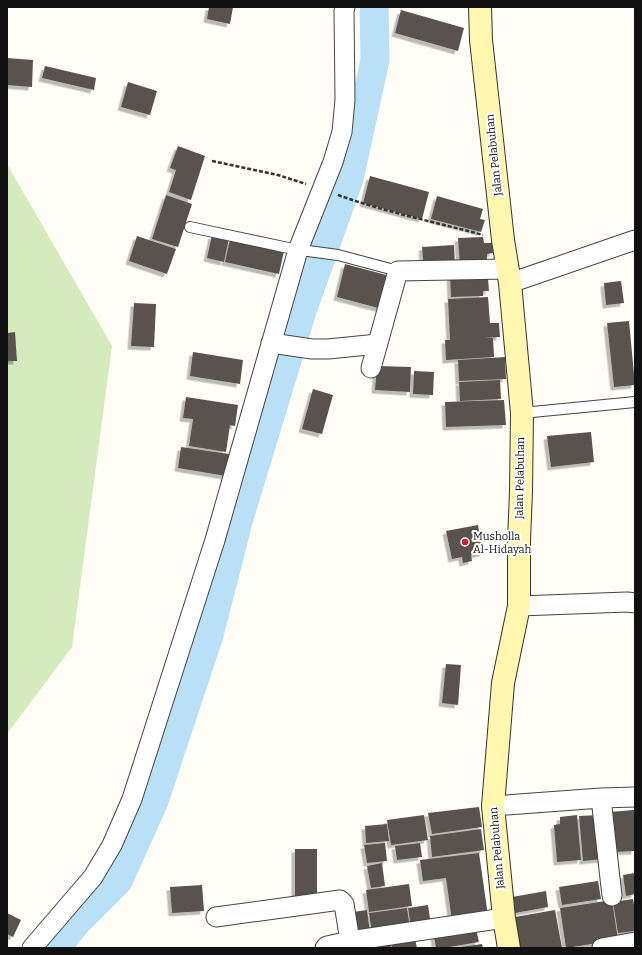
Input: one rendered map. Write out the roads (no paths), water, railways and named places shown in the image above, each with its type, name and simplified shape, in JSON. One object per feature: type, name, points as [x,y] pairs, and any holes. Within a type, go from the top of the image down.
[{"type":"street","points":[[32,948],[92,877],[112,845],[132,799],[278,344],[342,132],[345,100],[345,7]]},
{"type":"street","name":"Jalan Pelabuhan","points":[[480,7],[482,40],[503,240],[509,276],[522,413],[519,606],[503,683],[493,806],[508,948]]},
{"type":"street","points":[[371,368],[398,271],[509,276],[635,240]]},
{"type":"street","points":[[278,344],[312,349],[328,349],[378,344]]},
{"type":"street","points":[[519,606],[626,602],[635,603]]},
{"type":"street","points":[[493,806],[635,797]]},
{"type":"street","points":[[601,798],[612,896]]},
{"type":"street","points":[[216,917],[340,900],[344,904],[350,941]]},
{"type":"street","points":[[325,948],[327,946],[350,941],[504,918]]},
{"type":"street","points":[[602,948],[635,942]]},
{"type":"lane","points":[[190,227],[305,251],[338,255],[398,271]]},
{"type":"lane","points":[[522,413],[635,402]]},
{"type":"waterway","points":[[56,948],[76,923],[118,881],[154,801],[209,635],[239,518],[302,311],[349,179],[375,60],[374,7]]},
{"type":"place","name":"Musholla Al-Hidayah","points":[[465,542]]}]
